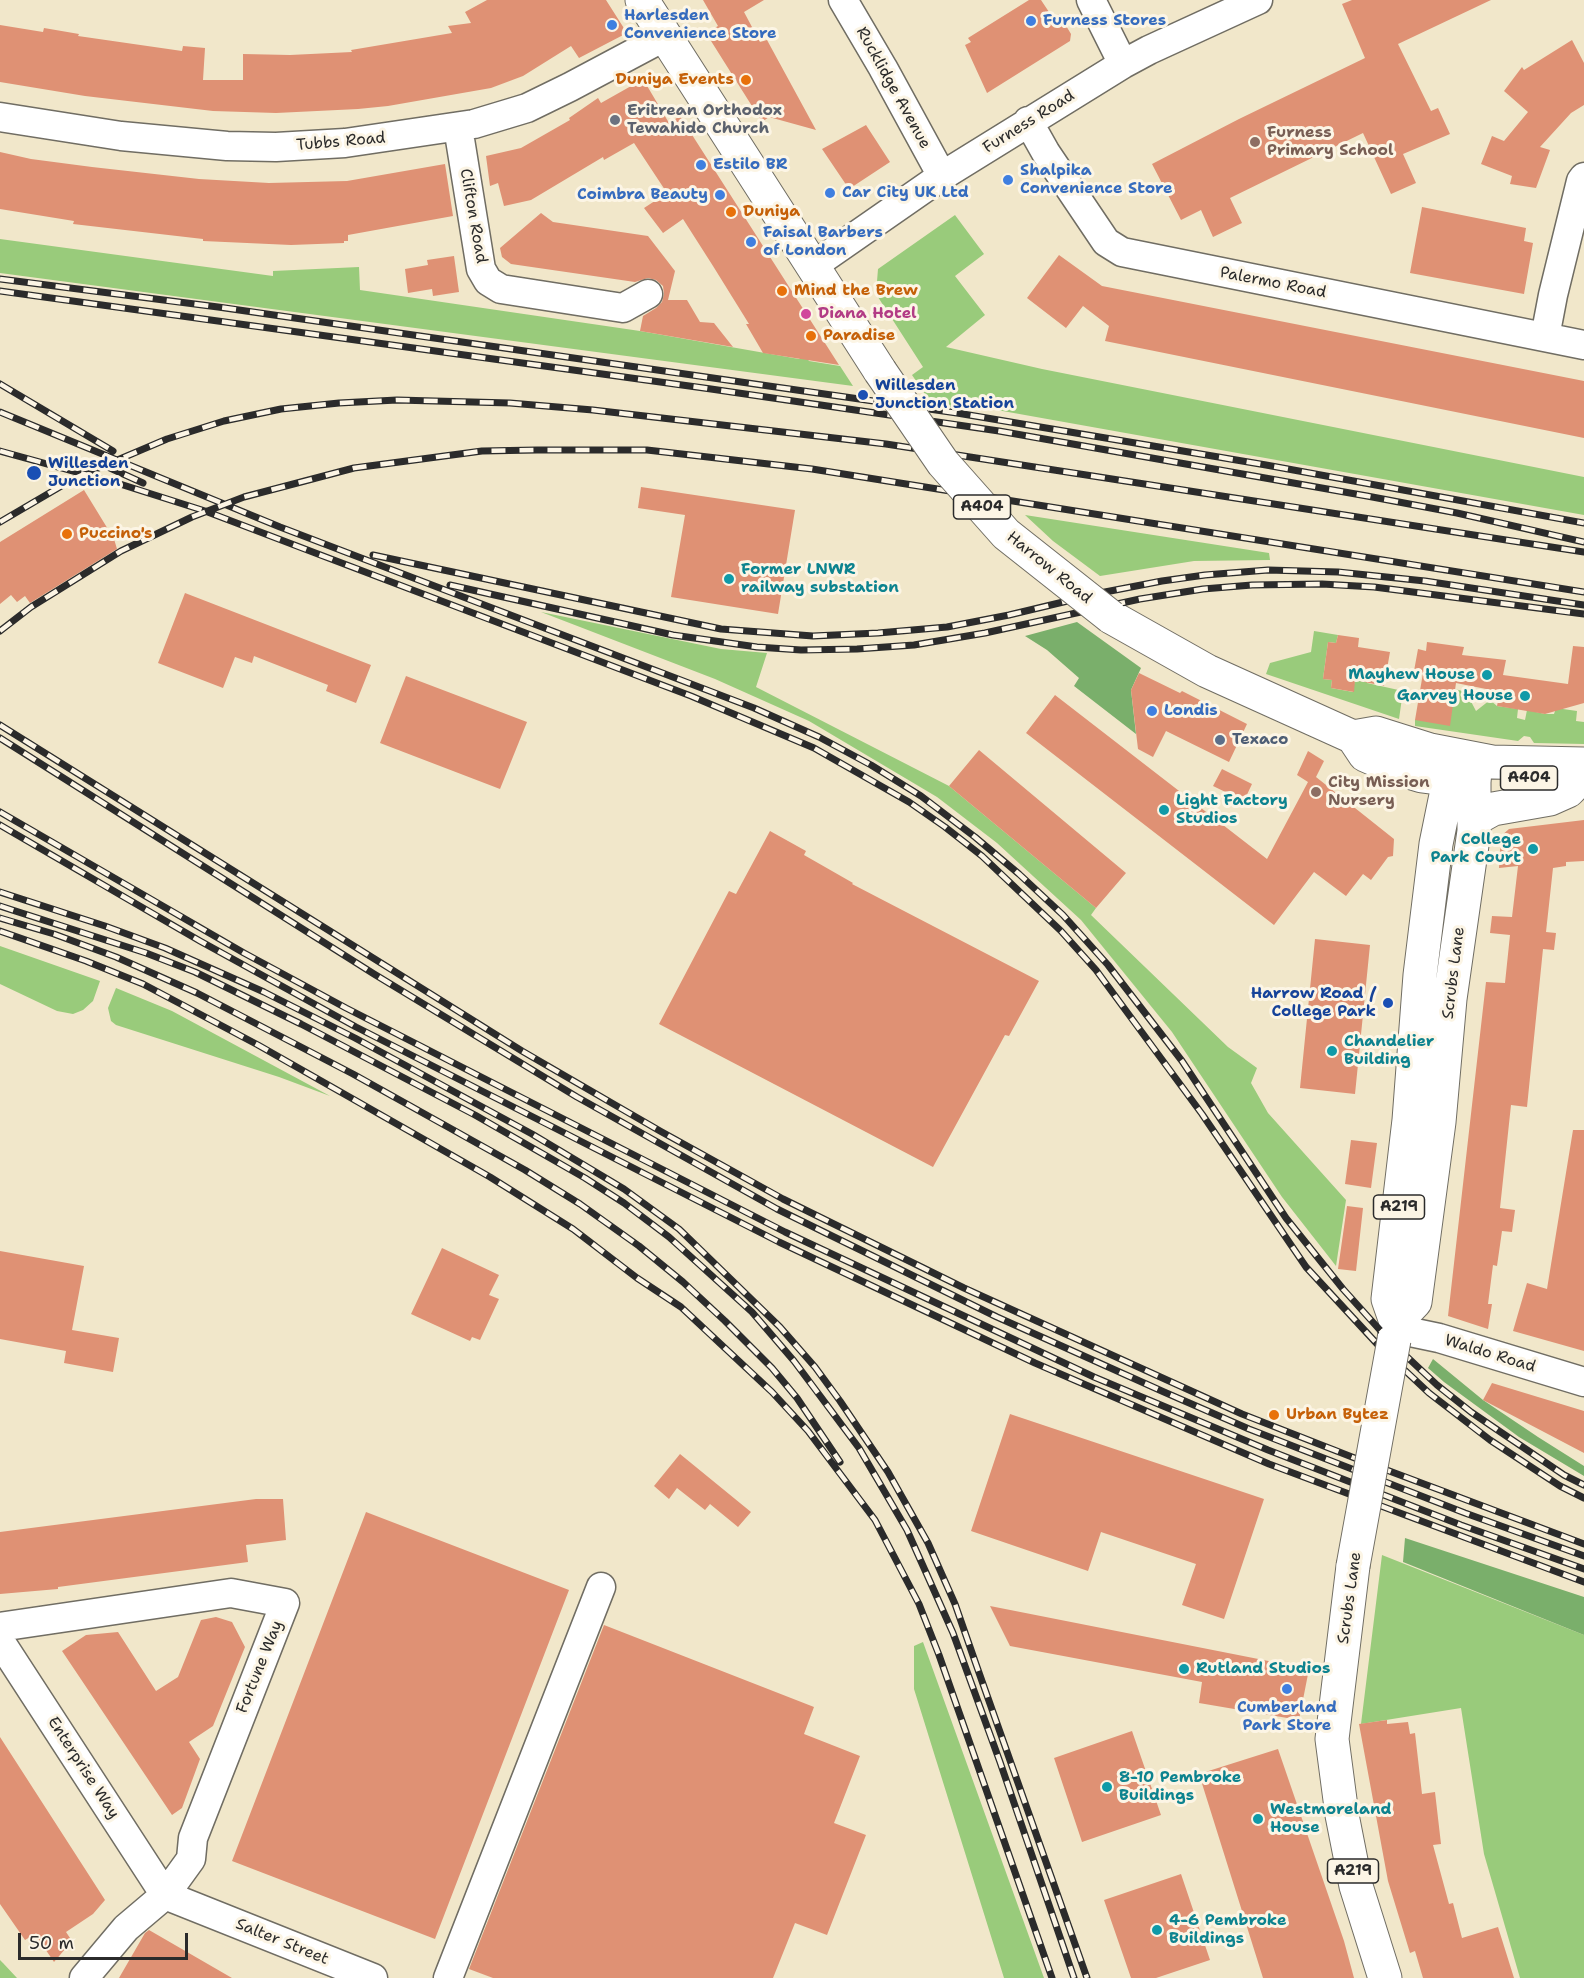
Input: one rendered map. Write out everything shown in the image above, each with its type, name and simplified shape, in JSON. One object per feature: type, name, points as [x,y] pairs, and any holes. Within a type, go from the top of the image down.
[{"type":"main road","name":"A404","points":[[642,0],[814,266]]},
{"type":"main road","name":"Harrow Road","points":[[814,266],[880,371],[943,463],[1006,534],[1111,617],[1207,671],[1353,737],[1365,755],[1395,768],[1422,776],[1463,770],[1542,777],[1583,773]]},
{"type":"main road","name":"Scrubs Lane","points":[[1395,1330],[1415,1302],[1439,1122],[1450,999],[1475,819],[1463,770]]},
{"type":"main road","name":"Scrubs Lane","points":[[1385,1978],[1356,1886],[1342,1815],[1332,1740],[1353,1566],[1395,1330],[1388,1299],[1409,1120],[1420,975],[1436,844],[1463,770]]},
{"type":"main road","points":[[1475,819],[1493,809],[1550,799],[1568,791],[1583,773]]},
{"type":"street","name":"Rucklidge Avenue","points":[[843,0],[884,68],[942,176]]},
{"type":"street","points":[[1091,0],[1123,64]]},
{"type":"street","name":"Furness Road","points":[[814,266],[942,176],[1123,64],[1258,0]]},
{"type":"street","name":"Tubbs Road","points":[[0,117],[153,139],[227,146],[276,147],[345,143],[474,124],[527,108],[664,37]]},
{"type":"street","name":"Palermo Road","points":[[1028,121],[1046,153],[1100,234],[1106,242],[1122,252],[1584,345]]},
{"type":"street","name":"Clifton Road","points":[[458,127],[481,269],[489,280],[501,289],[623,308],[648,294]]},
{"type":"street","points":[[1545,337],[1553,295],[1581,181],[1584,177]]},
{"type":"street","name":"Waldo Road","points":[[1395,1330],[1439,1338],[1584,1382]]},
{"type":"street","points":[[448,1978],[601,1587]]},
{"type":"street","name":"Fortune Way","points":[[0,1627],[231,1593],[285,1604],[193,1838],[191,1859],[165,1895]]},
{"type":"street","name":"Enterprise Way","points":[[0,1641],[165,1895]]},
{"type":"street","points":[[84,1978],[126,1928],[165,1895]]},
{"type":"street","name":"Salter Street","points":[[165,1895],[373,1978]]},
{"type":"green space","points":[[955,215],[984,254],[955,276],[985,315],[946,347],[1042,369],[1584,477],[1584,515],[997,410],[933,406],[912,375],[923,367],[876,294],[878,269]]},
{"type":"green space","points":[[0,239],[273,276],[273,271],[359,267],[360,290],[640,331],[799,359],[805,355],[809,361],[840,366],[853,386],[0,273]]},
{"type":"green space","points":[[1025,515],[1269,553],[1270,560],[1194,561],[1100,576],[1053,541]]},
{"type":"green space","points":[[541,612],[721,649],[767,653],[756,687],[949,786],[1096,908],[1091,915],[1228,1047],[1257,1068],[1251,1083],[1268,1113],[1346,1200],[1336,1266],[1282,1197],[1172,1032],[1081,920],[997,843],[937,797],[809,721],[715,679]]},
{"type":"green space","points":[[1077,622],[1141,668],[1131,690],[1136,734],[1074,686],[1079,678],[1047,650],[1025,636]]},
{"type":"green space","points":[[1314,631],[1338,635],[1336,643],[1328,642],[1323,679],[1332,680],[1331,688],[1353,692],[1356,670],[1366,671],[1367,683],[1403,691],[1399,719],[1266,674],[1270,663],[1311,652]]},
{"type":"green space","points":[[1455,689],[1466,692],[1476,711],[1490,700],[1497,706],[1518,709],[1517,718],[1525,720],[1527,710],[1545,714],[1554,714],[1556,708],[1577,711],[1576,721],[1584,722],[1584,744],[1534,743],[1530,737],[1524,736],[1518,741],[1415,726],[1415,720]]},
{"type":"green space","points":[[0,946],[100,981],[93,1001],[83,1010],[73,1014],[57,1011],[0,984]]},
{"type":"green space","points":[[116,988],[172,1011],[330,1096],[279,1077],[116,1025],[111,1021],[108,1008]]},
{"type":"green space","points":[[1433,1359],[1483,1400],[1584,1466],[1584,1476],[1519,1437],[1444,1382],[1428,1368]]},
{"type":"green space","points":[[1405,1538],[1584,1597],[1584,1635],[1403,1562]]},
{"type":"green space","points":[[1382,1555],[1584,1635],[1584,1978],[1520,1978],[1484,1854],[1461,1708],[1361,1724]]},
{"type":"green space","points":[[923,1642],[1044,1978],[1004,1978],[914,1689],[914,1646]]},
{"type":"green space","points":[[0,1960],[3,1963],[17,1978],[0,1978]]},
{"type":"building","points":[[487,0],[606,0],[627,33],[579,58],[571,46],[523,76],[491,88],[358,109],[276,113],[213,111],[85,96],[0,82],[0,25],[43,32],[44,28],[79,34],[78,36],[182,51],[183,46],[205,48],[203,80],[243,80],[243,54],[290,55],[352,52],[351,50],[452,33],[448,26],[471,23],[465,12]]},
{"type":"building","points":[[703,0],[764,0],[744,12],[760,42],[767,40],[816,130],[769,117],[762,122],[706,33],[718,26]]},
{"type":"building","points":[[1029,0],[1041,0],[1053,18],[1059,14],[1071,34],[1070,41],[987,93],[965,45],[971,42],[968,38]]},
{"type":"building","points":[[1352,0],[1491,0],[1398,44],[1431,111],[1438,108],[1450,134],[1403,154],[1416,183],[1391,194],[1363,133],[1230,198],[1242,223],[1213,237],[1201,210],[1181,220],[1152,164],[1365,58],[1342,4]]},
{"type":"building","points":[[1572,40],[1584,63],[1584,105],[1571,113],[1540,147],[1550,150],[1536,188],[1510,184],[1512,176],[1481,164],[1492,136],[1504,141],[1528,112],[1504,91],[1522,67],[1524,70]]},
{"type":"building","points":[[640,81],[644,86],[646,84],[669,123],[680,116],[839,365],[763,353],[746,324],[749,324],[683,219],[663,233],[644,208],[667,193],[634,143],[604,160],[603,157],[531,200],[504,206],[498,183],[490,186],[486,156],[521,148],[570,120],[569,118],[598,98],[601,103]]},
{"type":"building","points":[[866,125],[890,162],[849,189],[822,149]]},
{"type":"building","points":[[0,152],[31,159],[92,167],[199,179],[269,183],[347,181],[445,164],[453,216],[348,235],[348,241],[344,243],[291,245],[203,241],[203,239],[73,224],[74,221],[0,209]]},
{"type":"building","points":[[1422,207],[1526,228],[1524,241],[1533,243],[1524,294],[1410,273]]},
{"type":"building","points":[[541,213],[553,222],[648,236],[675,271],[668,300],[687,300],[700,322],[714,323],[733,347],[640,331],[643,316],[662,302],[663,286],[656,280],[648,278],[635,282],[511,264],[502,257],[500,248]]},
{"type":"building","points":[[1059,255],[1102,286],[1584,381],[1584,438],[1105,341],[1109,326],[1083,306],[1066,328],[1027,298]]},
{"type":"building","points":[[454,256],[459,292],[433,296],[432,289],[408,293],[405,269],[428,265],[427,260]]},
{"type":"building","points":[[641,487],[795,510],[778,614],[671,597],[685,515],[638,508]]},
{"type":"building","points":[[84,490],[114,539],[117,549],[30,603],[25,596],[17,602],[11,595],[0,604],[0,542]]},
{"type":"building","points":[[185,593],[371,665],[356,703],[326,691],[328,685],[254,656],[252,663],[235,657],[223,688],[158,663]]},
{"type":"building","points":[[1338,635],[1359,638],[1358,647],[1390,652],[1384,686],[1355,680],[1354,692],[1331,688],[1332,680],[1323,679],[1328,642],[1336,643]]},
{"type":"building","points":[[1427,642],[1464,647],[1462,655],[1506,660],[1503,675],[1568,684],[1573,646],[1584,647],[1584,703],[1545,714],[1497,706],[1498,701],[1490,700],[1491,690],[1456,683],[1450,726],[1415,720],[1423,673],[1414,671],[1418,649],[1426,651]]},
{"type":"building","points":[[1139,673],[1180,693],[1182,691],[1247,724],[1229,762],[1166,731],[1153,757],[1138,749],[1131,690]]},
{"type":"building","points":[[406,676],[527,722],[500,789],[380,743]]},
{"type":"building","name":"Light Factory Studios","points":[[1055,695],[1267,859],[1308,782],[1297,775],[1308,751],[1324,761],[1316,777],[1394,839],[1393,856],[1388,857],[1371,880],[1363,874],[1346,896],[1314,872],[1274,925],[1026,733]]},
{"type":"building","points":[[979,750],[1126,873],[1096,908],[949,786]]},
{"type":"building","points":[[1222,769],[1252,784],[1244,801],[1213,786]]},
{"type":"building","points":[[1584,820],[1584,861],[1566,862],[1566,866],[1553,868],[1546,932],[1556,933],[1554,950],[1543,949],[1527,1107],[1511,1105],[1500,1208],[1515,1210],[1512,1232],[1502,1231],[1497,1266],[1493,1265],[1488,1304],[1492,1304],[1488,1329],[1448,1316],[1486,982],[1505,983],[1510,935],[1490,933],[1492,916],[1512,917],[1518,866],[1499,868],[1501,836],[1509,829]]},
{"type":"building","points":[[770,831],[806,851],[804,855],[852,884],[1039,981],[1009,1036],[1005,1035],[933,1167],[659,1024],[729,891],[736,894]]},
{"type":"building","name":"Chandelier Building","points":[[1315,939],[1370,945],[1355,1094],[1300,1088]]},
{"type":"building","points":[[1573,1130],[1584,1130],[1584,1351],[1513,1331],[1527,1283],[1547,1289]]},
{"type":"building","points":[[1351,1140],[1377,1143],[1371,1188],[1345,1184]]},
{"type":"building","points":[[1347,1206],[1363,1208],[1356,1271],[1338,1269]]},
{"type":"building","points":[[442,1248],[499,1275],[489,1295],[499,1299],[480,1340],[472,1337],[470,1341],[411,1314]]},
{"type":"building","points":[[0,1251],[84,1266],[72,1330],[119,1338],[113,1372],[64,1363],[66,1351],[0,1339]]},
{"type":"building","points":[[1492,1383],[1584,1411],[1584,1453],[1483,1400]]},
{"type":"building","points":[[1010,1414],[1264,1499],[1224,1619],[1182,1605],[1196,1564],[1101,1532],[1088,1571],[971,1531]]},
{"type":"building","points":[[680,1454],[751,1512],[738,1527],[710,1504],[705,1510],[677,1488],[669,1499],[654,1486]]},
{"type":"building","points":[[256,1499],[283,1499],[286,1540],[246,1545],[248,1562],[58,1587],[58,1589],[0,1594],[0,1532]]},
{"type":"building","points":[[366,1512],[569,1590],[435,1939],[232,1861]]},
{"type":"building","name":"Rutland Studios","points":[[990,1606],[1309,1669],[1299,1720],[1199,1703],[1202,1682],[1010,1646]]},
{"type":"building","points":[[216,1617],[232,1622],[245,1647],[213,1726],[189,1742],[200,1759],[182,1808],[172,1815],[62,1651],[86,1635],[118,1632],[156,1691],[178,1677],[201,1620]]},
{"type":"building","points":[[604,1625],[814,1707],[804,1734],[860,1756],[834,1823],[866,1835],[827,1935],[795,1923],[773,1978],[493,1978],[469,1969]]},
{"type":"building","points":[[1387,1720],[1387,1724],[1408,1722],[1410,1734],[1415,1733],[1422,1794],[1435,1792],[1441,1844],[1433,1845],[1449,1904],[1453,1903],[1462,1938],[1498,1927],[1514,1978],[1423,1978],[1415,1951],[1410,1953],[1388,1881],[1359,1724]]},
{"type":"building","name":"8-10 Pembroke Buildings","points":[[1132,1731],[1161,1815],[1082,1842],[1054,1758]]},
{"type":"building","points":[[0,1737],[105,1900],[93,1914],[66,1932],[72,1941],[54,1962],[35,1934],[25,1940],[0,1904]]},
{"type":"building","name":"Westmoreland House","points":[[1278,1749],[1344,1941],[1354,1978],[1263,1978],[1199,1774]]},
{"type":"building","name":"4-6 Pembroke Buildings","points":[[1181,1874],[1210,1960],[1156,1978],[1131,1978],[1104,1900]]},
{"type":"building","points":[[149,1930],[232,1978],[119,1978],[145,1933]]},
{"type":"railway","points":[[0,279],[218,307],[957,413],[1266,465],[1584,523]]},
{"type":"railway","points":[[0,291],[999,431],[1457,513],[1584,542]]},
{"type":"railway","points":[[0,384],[113,451]]},
{"type":"railway","points":[[0,522],[75,478],[167,439],[224,421],[281,409],[397,400],[510,403],[593,410],[886,444],[1584,552]]},
{"type":"railway","points":[[0,412],[280,527],[754,708],[819,737],[921,796],[1019,874],[1063,915],[1108,965],[1182,1061],[1286,1218],[1343,1289],[1388,1339],[1437,1385],[1471,1412],[1564,1475],[1584,1485]]},
{"type":"railway","points":[[0,631],[31,607],[121,551],[192,517],[244,497],[354,468],[482,451],[647,450],[812,469],[1584,592]]},
{"type":"railway","points":[[0,451],[120,484],[205,511],[691,696],[814,748],[909,802],[982,856],[1061,931],[1096,970],[1202,1114],[1306,1267],[1379,1346],[1429,1393],[1490,1440],[1560,1486],[1584,1498]]},
{"type":"railway","points":[[99,463],[143,483]]},
{"type":"railway","points":[[373,555],[721,629],[813,636],[947,627],[1162,581],[1268,570],[1338,572],[1425,581],[1584,605]]},
{"type":"railway","points":[[450,585],[673,635],[757,647],[801,650],[914,645],[985,633],[1140,599],[1203,589],[1252,585],[1322,584],[1374,587],[1584,614]]},
{"type":"railway","points":[[0,725],[522,1051],[783,1199],[964,1288],[1242,1414],[1584,1544]]},
{"type":"railway","points":[[0,738],[374,974],[577,1097],[777,1209],[997,1317],[1249,1429],[1465,1513],[1584,1556]]},
{"type":"railway","points":[[0,812],[244,953],[346,1008],[785,1232],[1094,1377],[1268,1450],[1461,1525],[1584,1569]]},
{"type":"railway","points":[[0,825],[200,941],[356,1027],[779,1242],[1035,1363],[1269,1464],[1584,1582]]},
{"type":"railway","points":[[0,892],[165,948],[264,992],[355,1038],[532,1134],[624,1189],[679,1229],[780,1327],[815,1367],[840,1401],[888,1472],[928,1543],[955,1604],[1087,1978]]},
{"type":"railway","points":[[0,906],[146,953],[195,972],[301,1024],[475,1115],[624,1203],[669,1237],[752,1312],[794,1361],[859,1448],[907,1530],[953,1633],[1074,1978]]},
{"type":"railway","points":[[0,918],[54,934],[116,957],[197,993],[353,1074],[525,1170],[580,1204],[639,1246],[725,1321],[772,1368],[797,1398],[840,1462]]},
{"type":"railway","points":[[0,931],[143,984],[258,1045],[490,1177],[573,1229],[637,1278],[681,1307],[772,1392],[808,1431],[875,1520],[919,1604],[1052,1978]]},
{"type":"place","name":"Furness Stores","points":[[1031,21]]},
{"type":"place","name":"Harlesden Convenience Store","points":[[612,25]]},
{"type":"place","name":"Duniya Events","points":[[746,80]]},
{"type":"place","name":"Eritrean Orthodox Tewahido Church","points":[[615,120]]},
{"type":"place","name":"Furness Primary School","points":[[1255,142]]},
{"type":"place","name":"Estilo BR","points":[[701,165]]},
{"type":"place","name":"Shalpika Convenience Store","points":[[1008,180]]},
{"type":"place","name":"Car City UK Ltd","points":[[830,193]]},
{"type":"place","name":"Coimbra Beauty","points":[[720,195]]},
{"type":"place","name":"Duniya","points":[[731,212]]},
{"type":"place","name":"Faisal Barbers of London","points":[[751,242]]},
{"type":"place","name":"Mind the Brew","points":[[782,291]]},
{"type":"place","name":"Diana Hotel","points":[[806,314]]},
{"type":"place","name":"Paradise","points":[[811,336]]},
{"type":"place","name":"Willesden Junction Station","points":[[863,395]]},
{"type":"place","name":"Willesden Junction","points":[[34,473]]},
{"type":"place","name":"Puccino's","points":[[67,534]]},
{"type":"place","name":"Former LNWR railway substation","points":[[729,579]]},
{"type":"place","name":"Mayhew House","points":[[1487,675]]},
{"type":"place","name":"Garvey House","points":[[1525,696]]},
{"type":"place","name":"Londis","points":[[1152,711]]},
{"type":"place","name":"Texaco","points":[[1220,740]]},
{"type":"place","name":"City Mission Nursery","points":[[1316,792]]},
{"type":"place","name":"Light Factory Studios","points":[[1164,810]]},
{"type":"place","name":"College Park Court","points":[[1533,849]]},
{"type":"place","name":"Harrow Road / College Park","points":[[1388,1003]]},
{"type":"place","name":"Chandelier Building","points":[[1332,1051]]},
{"type":"place","name":"Urban Bytez","points":[[1274,1415]]},
{"type":"place","name":"Rutland Studios","points":[[1184,1669]]},
{"type":"place","name":"Cumberland Park Store","points":[[1287,1689]]},
{"type":"place","name":"8-10 Pembroke Buildings","points":[[1107,1787]]},
{"type":"place","name":"Westmoreland House","points":[[1258,1819]]},
{"type":"place","name":"4-6 Pembroke Buildings","points":[[1157,1930]]}]
